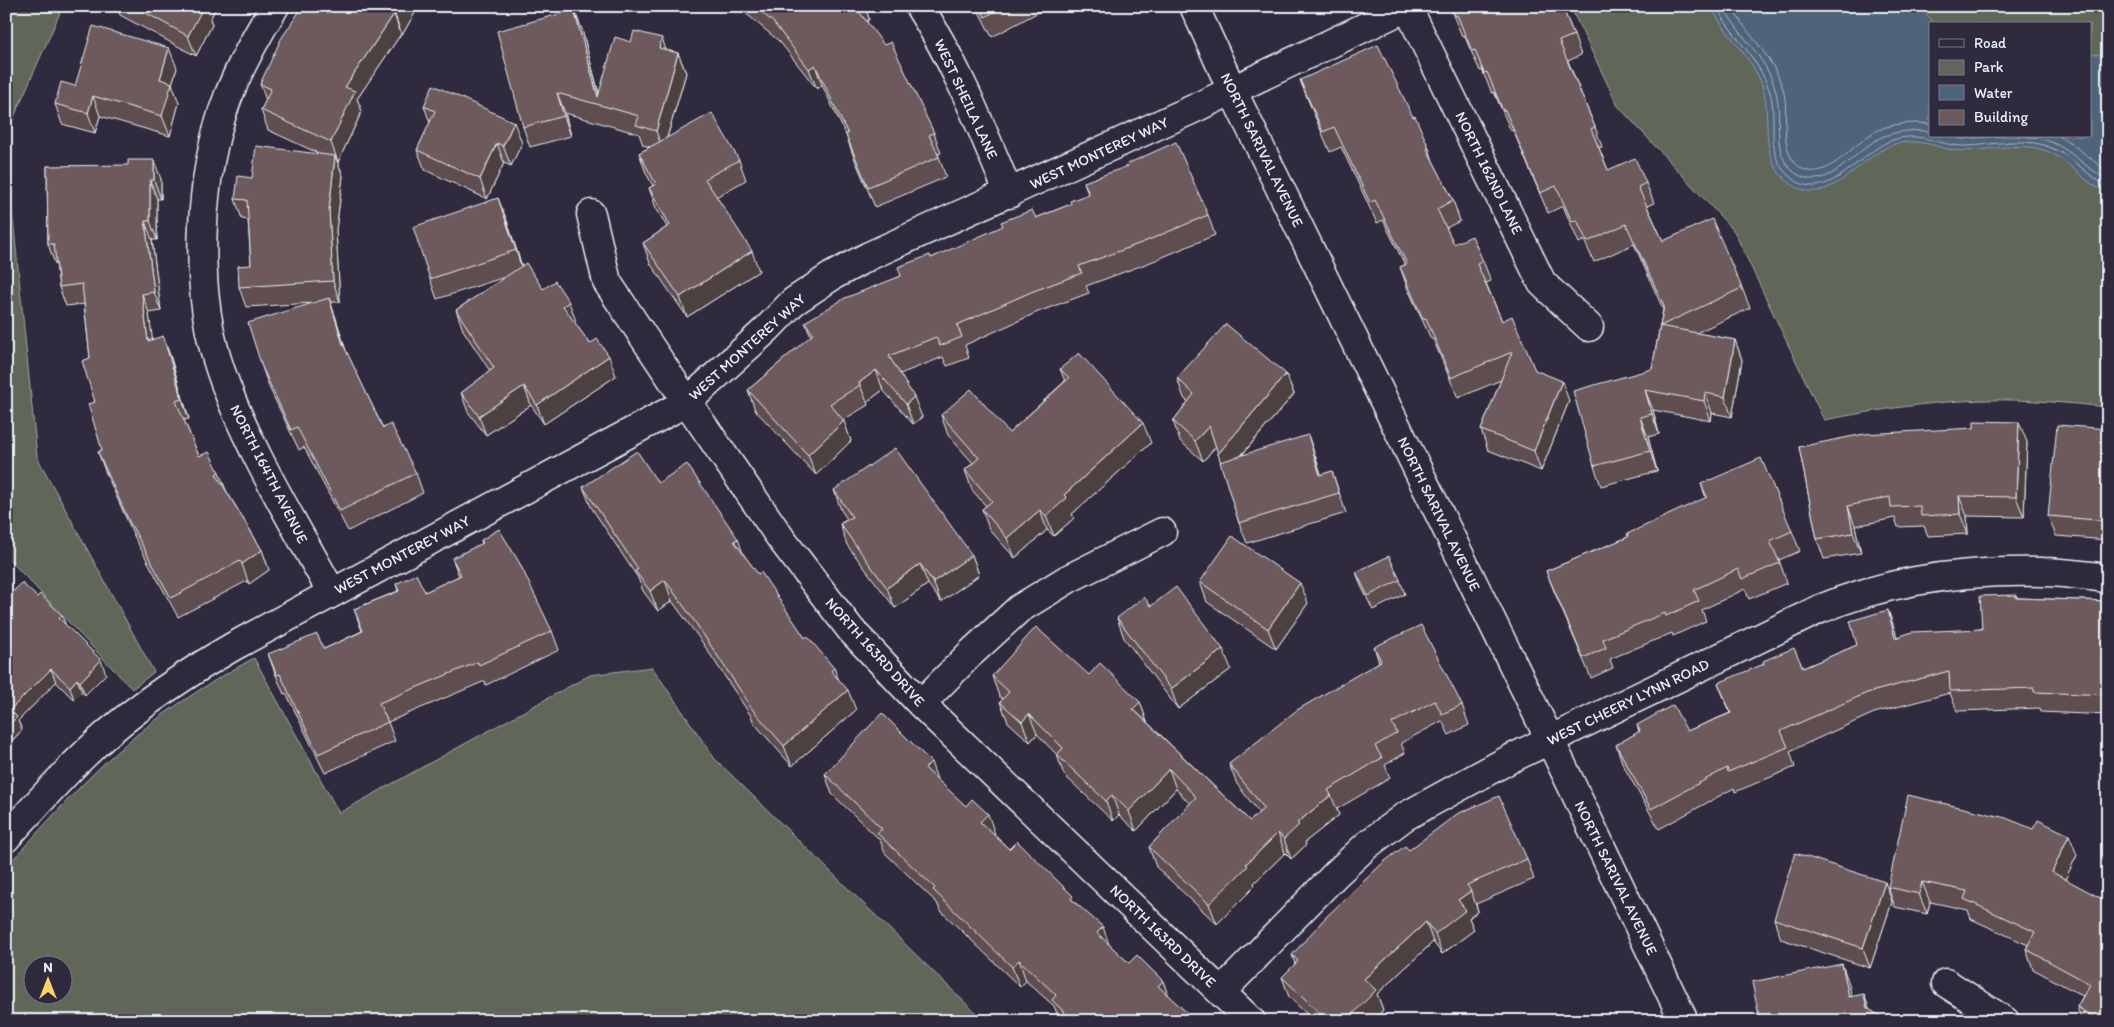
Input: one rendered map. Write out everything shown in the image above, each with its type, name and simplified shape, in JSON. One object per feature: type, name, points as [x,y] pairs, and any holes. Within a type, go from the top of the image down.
[{"type":"street","name":"NORTH 164TH AVENUE","points":[[275,6],[251,49],[228,97],[217,134],[204,204],[202,260],[204,295],[219,368],[233,404],[250,440],[332,593]]},
{"type":"street","name":"WEST SHEILA LANE","points":[[919,6],[947,52],[969,98],[1009,194]]},
{"type":"street","name":"NORTH SARIVAL AVENUE","points":[[1194,6],[1232,90],[1550,740],[1684,1021]]},
{"type":"street","name":"WEST MONTEREY WAY","points":[[6,838],[83,756],[134,711],[199,666],[687,402],[766,329],[792,302],[832,276],[869,256],[1009,194],[1407,7]]},
{"type":"street","name":"NORTH 162ND LANE","points":[[1407,7],[1542,283],[1589,326]]},
{"type":"street","name":"NORTH 163RD DRIVE","points":[[591,214],[607,282],[782,540],[851,630],[921,704],[1251,1021]]},
{"type":"street","points":[[921,704],[970,654],[1019,609],[1068,578],[1162,532]]},
{"type":"street","name":"WEST CHEERY LYNN ROAD","points":[[1221,992],[1336,874],[1367,845],[1404,817],[1510,759],[1844,599],[1878,589],[1927,579],[1984,573],[2044,572],[2108,578]]},
{"type":"street","points":[[1946,983],[2005,1021]]},
{"type":"green space","points":[[6,6],[63,6],[6,135]]},
{"type":"green space","points":[[1570,6],[2108,6],[2108,407],[2032,401],[1966,401],[1905,407],[1824,420],[1734,231],[1618,106]]},
{"type":"green space","points":[[6,149],[37,457],[154,672],[132,689],[6,556]]},
{"type":"green space","points":[[254,658],[339,813],[590,675],[652,667],[715,759],[984,1021],[6,1021],[6,867],[58,810],[112,756],[145,728],[198,691]]},
{"type":"water","points":[[1710,6],[1918,6],[1934,22],[1929,22],[1929,138],[2092,138],[2092,53],[2108,56],[2108,193],[2092,184],[2057,156],[2039,149],[2017,146],[1962,151],[1917,142],[1899,143],[1885,148],[1829,187],[1815,191],[1800,189],[1784,178],[1771,158],[1767,134],[1765,97],[1762,85],[1753,66]]},
{"type":"building","points":[[133,6],[204,6],[188,36]]},
{"type":"building","points":[[303,6],[314,12],[318,6],[400,6],[345,87],[355,91],[331,142],[261,110],[271,89],[260,84],[281,39]]},
{"type":"building","points":[[560,6],[576,6],[561,12]]},
{"type":"building","points":[[754,6],[855,6],[884,45],[891,42],[934,133],[929,135],[939,157],[868,187],[846,135],[848,134],[815,65],[809,69],[773,22]]},
{"type":"building","points":[[979,6],[1005,6],[985,17]]},
{"type":"building","points":[[1451,6],[1562,6],[1574,35],[1559,41],[1595,127],[1591,129],[1608,170],[1635,158],[1646,183],[1638,187],[1663,241],[1712,219],[1742,288],[1660,326],[1664,306],[1626,224],[1587,242],[1577,220],[1572,222],[1556,186],[1540,193],[1487,72],[1484,73],[1475,50],[1472,51],[1457,15],[1455,16]]},
{"type":"building","points":[[574,10],[598,97],[615,37],[631,42],[634,31],[662,38],[659,48],[678,53],[656,131],[636,125],[639,116],[557,93],[564,116],[523,127],[497,31]]},
{"type":"building","points":[[93,26],[169,48],[160,79],[172,83],[162,116],[93,96],[88,113],[55,104],[61,82],[75,86]]},
{"type":"building","points":[[1378,45],[1413,117],[1415,116],[1429,148],[1427,149],[1453,200],[1437,209],[1454,244],[1472,236],[1483,261],[1477,264],[1502,321],[1512,316],[1535,370],[1562,381],[1534,451],[1481,430],[1512,352],[1451,378],[1426,318],[1423,319],[1400,267],[1407,264],[1375,200],[1370,203],[1334,127],[1323,132],[1300,80]]},
{"type":"building","points":[[433,85],[514,122],[503,146],[497,143],[480,179],[417,150],[435,111],[424,106]]},
{"type":"building","points":[[712,113],[739,160],[705,179],[752,251],[680,297],[643,243],[670,225],[649,188],[656,184],[639,153]]},
{"type":"building","points":[[1176,142],[1208,215],[1144,242],[1079,266],[1082,273],[1031,292],[957,325],[962,337],[940,346],[936,337],[889,356],[914,397],[906,404],[876,370],[859,383],[860,385],[830,404],[844,421],[808,455],[748,390],[813,334],[805,322],[845,298],[901,276],[898,267],[930,255],[931,258],[1003,226],[1001,222],[1032,210],[1036,218],[1071,204],[1070,201],[1089,194],[1084,182],[1128,166],[1127,164]]},
{"type":"building","points":[[256,146],[335,156],[329,210],[333,281],[239,287],[238,266],[251,265],[247,200],[235,199],[238,176],[252,178]]},
{"type":"building","points":[[128,160],[154,160],[154,180],[150,180],[150,221],[145,221],[154,292],[142,294],[148,341],[163,336],[182,399],[176,401],[199,456],[209,452],[219,472],[216,474],[262,550],[242,564],[240,561],[171,598],[129,521],[98,452],[102,450],[88,404],[95,402],[82,361],[90,358],[82,284],[59,287],[54,244],[48,244],[47,166],[128,165]]},
{"type":"building","points":[[498,198],[516,250],[430,279],[413,227]]},
{"type":"building","points":[[526,263],[543,289],[555,281],[569,302],[563,306],[590,344],[597,339],[609,356],[537,405],[524,386],[479,416],[461,393],[494,368],[456,310]]},
{"type":"building","points":[[329,298],[343,344],[383,428],[391,424],[416,473],[340,511],[297,427],[291,430],[262,367],[248,323]]},
{"type":"building","points":[[1226,324],[1286,374],[1218,454],[1209,426],[1195,441],[1173,421],[1194,394],[1177,378]]},
{"type":"building","points":[[1660,326],[1735,340],[1725,397],[1705,393],[1704,401],[1645,390],[1652,414],[1640,417],[1650,451],[1594,466],[1573,391],[1652,369]]},
{"type":"building","points":[[1079,353],[1143,423],[1064,495],[1067,498],[1046,516],[1040,510],[1007,538],[982,509],[992,501],[965,470],[979,458],[941,415],[971,389],[1009,433],[1069,378],[1060,369]]},
{"type":"building","points":[[1974,421],[2019,422],[2016,497],[1959,496],[1960,514],[1921,516],[1920,506],[1891,507],[1890,497],[1848,506],[1853,533],[1817,539],[1799,447],[1864,434],[1974,428]]},
{"type":"building","points":[[2057,425],[2108,429],[2108,521],[2048,516]]},
{"type":"building","points":[[1308,435],[1320,475],[1332,471],[1339,493],[1239,523],[1220,462]]},
{"type":"building","points":[[895,448],[972,555],[933,582],[920,564],[887,588],[840,524],[852,517],[834,490]]},
{"type":"building","points":[[637,451],[658,483],[687,464],[738,539],[734,541],[758,574],[761,572],[805,638],[807,636],[834,668],[831,671],[848,690],[784,746],[747,703],[695,622],[665,580],[650,591],[635,571],[638,569],[583,487]]},
{"type":"building","points":[[1761,458],[1792,531],[1770,541],[1780,563],[1742,579],[1738,569],[1694,590],[1699,601],[1666,616],[1665,613],[1603,639],[1606,648],[1583,658],[1546,571],[1628,537],[1627,534],[1707,497],[1701,484]]},
{"type":"building","points":[[499,529],[519,562],[552,631],[479,665],[478,662],[379,703],[388,722],[318,754],[280,674],[277,675],[268,654],[317,634],[324,649],[363,631],[354,609],[399,591],[396,584],[416,574],[425,592],[461,575],[452,558],[483,543],[481,540]]},
{"type":"building","points":[[1232,536],[1300,583],[1268,629],[1200,582]]},
{"type":"building","points":[[1389,556],[1400,580],[1368,596],[1356,572]]},
{"type":"building","points":[[22,583],[37,597],[40,594],[62,615],[59,618],[101,660],[80,682],[77,679],[70,687],[51,669],[10,710],[17,717],[6,728],[6,598]]},
{"type":"building","points":[[1176,587],[1223,649],[1171,689],[1117,618],[1144,597],[1151,606]]},
{"type":"building","points":[[2016,595],[2016,598],[2108,601],[2108,695],[2034,692],[2034,688],[1950,691],[1949,671],[1867,693],[1781,731],[1788,747],[1728,772],[1727,768],[1651,809],[1616,745],[1640,731],[1637,725],[1673,705],[1687,731],[1731,713],[1718,683],[1764,664],[1763,661],[1794,648],[1803,668],[1857,645],[1850,621],[1888,610],[1895,638],[1912,632],[1982,629],[1980,596]]},
{"type":"building","points":[[1421,625],[1462,705],[1442,714],[1435,701],[1392,723],[1397,733],[1375,746],[1382,758],[1328,790],[1331,795],[1297,823],[1299,825],[1284,839],[1278,833],[1209,904],[1149,847],[1196,797],[1169,769],[1129,811],[1112,795],[1106,801],[1057,755],[1063,748],[1029,714],[1022,722],[1000,702],[1009,692],[992,676],[1036,627],[1089,675],[1100,663],[1140,702],[1133,709],[1250,821],[1264,808],[1229,764],[1297,710],[1381,661],[1374,647]]},
{"type":"building","points":[[882,713],[931,762],[925,768],[966,806],[972,799],[988,814],[980,822],[1009,849],[1017,841],[1073,896],[1071,899],[1103,927],[1097,933],[1129,963],[1137,955],[1163,981],[1158,986],[1196,1021],[1073,1021],[1052,1000],[1056,995],[1019,960],[1012,967],[933,890],[935,888],[877,833],[882,829],[825,774]]},
{"type":"building","points":[[1908,795],[2006,818],[2033,829],[2038,820],[2069,835],[2052,872],[2108,902],[2108,1014],[2104,1021],[2100,1021],[2077,1007],[2090,984],[2026,949],[2035,932],[1964,899],[1967,891],[1922,882],[1919,894],[1888,887]]},
{"type":"building","points":[[1499,796],[1527,859],[1467,885],[1471,891],[1458,900],[1466,910],[1435,934],[1426,922],[1364,979],[1376,990],[1346,1021],[1328,1021],[1282,977],[1298,961],[1292,955],[1325,918],[1385,861],[1405,846],[1409,850],[1457,814]]},
{"type":"building","points":[[1795,853],[1885,882],[1863,948],[1774,919]]},
{"type":"building","points":[[1842,964],[1849,997],[1864,994],[1867,1008],[1889,1021],[1760,1021],[1752,982]]}]
